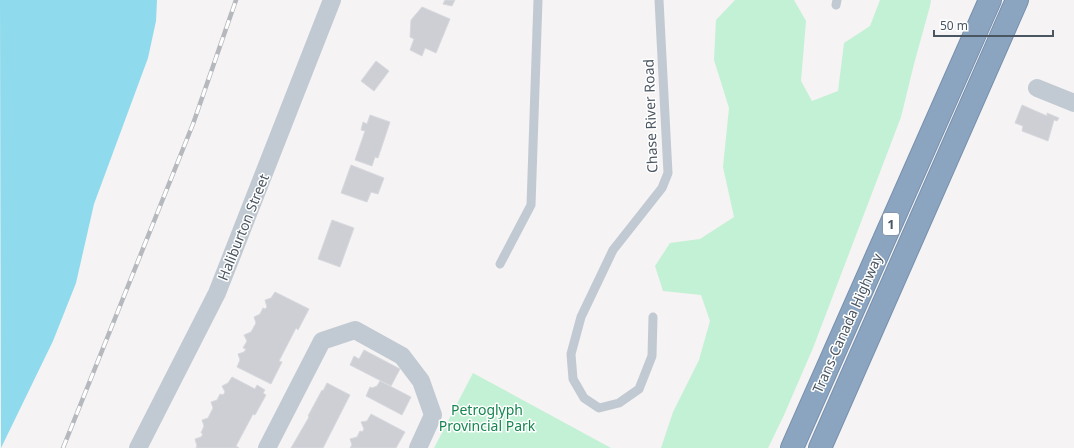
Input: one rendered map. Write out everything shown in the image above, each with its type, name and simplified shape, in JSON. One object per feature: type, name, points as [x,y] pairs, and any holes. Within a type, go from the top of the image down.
[{"type":"highway","name":"Trans-Canada Highway","points":[[792,448],[990,0]]},
{"type":"highway","name":"Trans-Canada Highway","points":[[820,448],[1017,0]]},
{"type":"street","name":"Haliburton Street","points":[[138,448],[217,293],[332,0]]},
{"type":"street","points":[[1037,88],[1074,103]]},
{"type":"street","points":[[266,448],[322,341],[355,330],[402,356],[421,381],[433,415],[418,448]]},
{"type":"lane","points":[[500,264],[531,205],[538,0]]},
{"type":"lane","name":"Chase River Road","points":[[653,316],[652,356],[639,389],[620,403],[598,408],[584,398],[573,379],[570,354],[581,317],[613,250],[662,188],[668,173],[659,0]]},
{"type":"green space","points":[[735,0],[794,0],[806,21],[801,81],[812,101],[838,91],[844,43],[870,26],[880,0],[931,0],[901,117],[813,348],[768,448],[661,448],[673,412],[699,360],[710,321],[701,295],[663,291],[655,266],[670,243],[700,239],[734,217],[723,167],[729,108],[714,60],[716,20]]},
{"type":"green space","name":"Petroglyph Provincial Park","points":[[473,373],[611,448],[434,448]]},
{"type":"water","points":[[0,0],[157,0],[156,21],[148,58],[94,204],[76,283],[53,341],[1,448]]},
{"type":"building","points":[[445,0],[455,0],[452,6],[443,4]]},
{"type":"building","points":[[422,7],[450,19],[436,53],[425,48],[422,56],[410,50],[414,39],[410,37],[411,20]]},
{"type":"building","points":[[376,61],[389,71],[374,91],[361,81]]},
{"type":"building","points":[[1022,105],[1047,116],[1047,113],[1059,118],[1057,121],[1054,120],[1048,141],[1022,131],[1023,126],[1015,123]]},
{"type":"building","points":[[370,115],[390,122],[378,158],[375,157],[372,166],[355,160],[365,131],[361,130],[363,122],[367,124]]},
{"type":"building","points":[[351,165],[384,178],[378,194],[371,192],[367,202],[341,193]]},
{"type":"building","points":[[332,220],[354,228],[340,267],[318,259]]},
{"type":"building","points":[[275,292],[309,309],[298,330],[296,328],[279,361],[282,362],[271,384],[237,367],[240,360],[238,354],[244,352],[246,349],[243,348],[247,341],[244,335],[251,332],[256,323],[254,317],[260,314],[263,308],[265,309],[267,307],[265,300],[271,298]]},
{"type":"building","points":[[364,350],[400,369],[391,386],[350,365],[354,356],[359,359]]},
{"type":"building","points":[[232,377],[255,389],[257,385],[265,390],[263,393],[266,395],[255,415],[253,414],[236,446],[239,448],[196,448],[197,446],[195,439],[201,437],[203,434],[201,433],[204,426],[202,420],[208,418],[213,408],[211,402],[217,400],[220,394],[223,395],[225,392],[222,386],[228,383]]},
{"type":"building","points":[[380,381],[411,397],[402,415],[366,396],[370,387],[372,388],[377,386]]},
{"type":"building","points":[[327,383],[350,395],[323,448],[291,448],[309,417],[308,416],[322,390],[323,391]]},
{"type":"building","points":[[371,414],[405,432],[396,448],[350,448],[352,445],[350,439],[357,437],[360,431],[362,432],[364,429],[361,422],[367,421]]},
{"type":"railway","points":[[63,448],[193,124],[236,0]]}]
